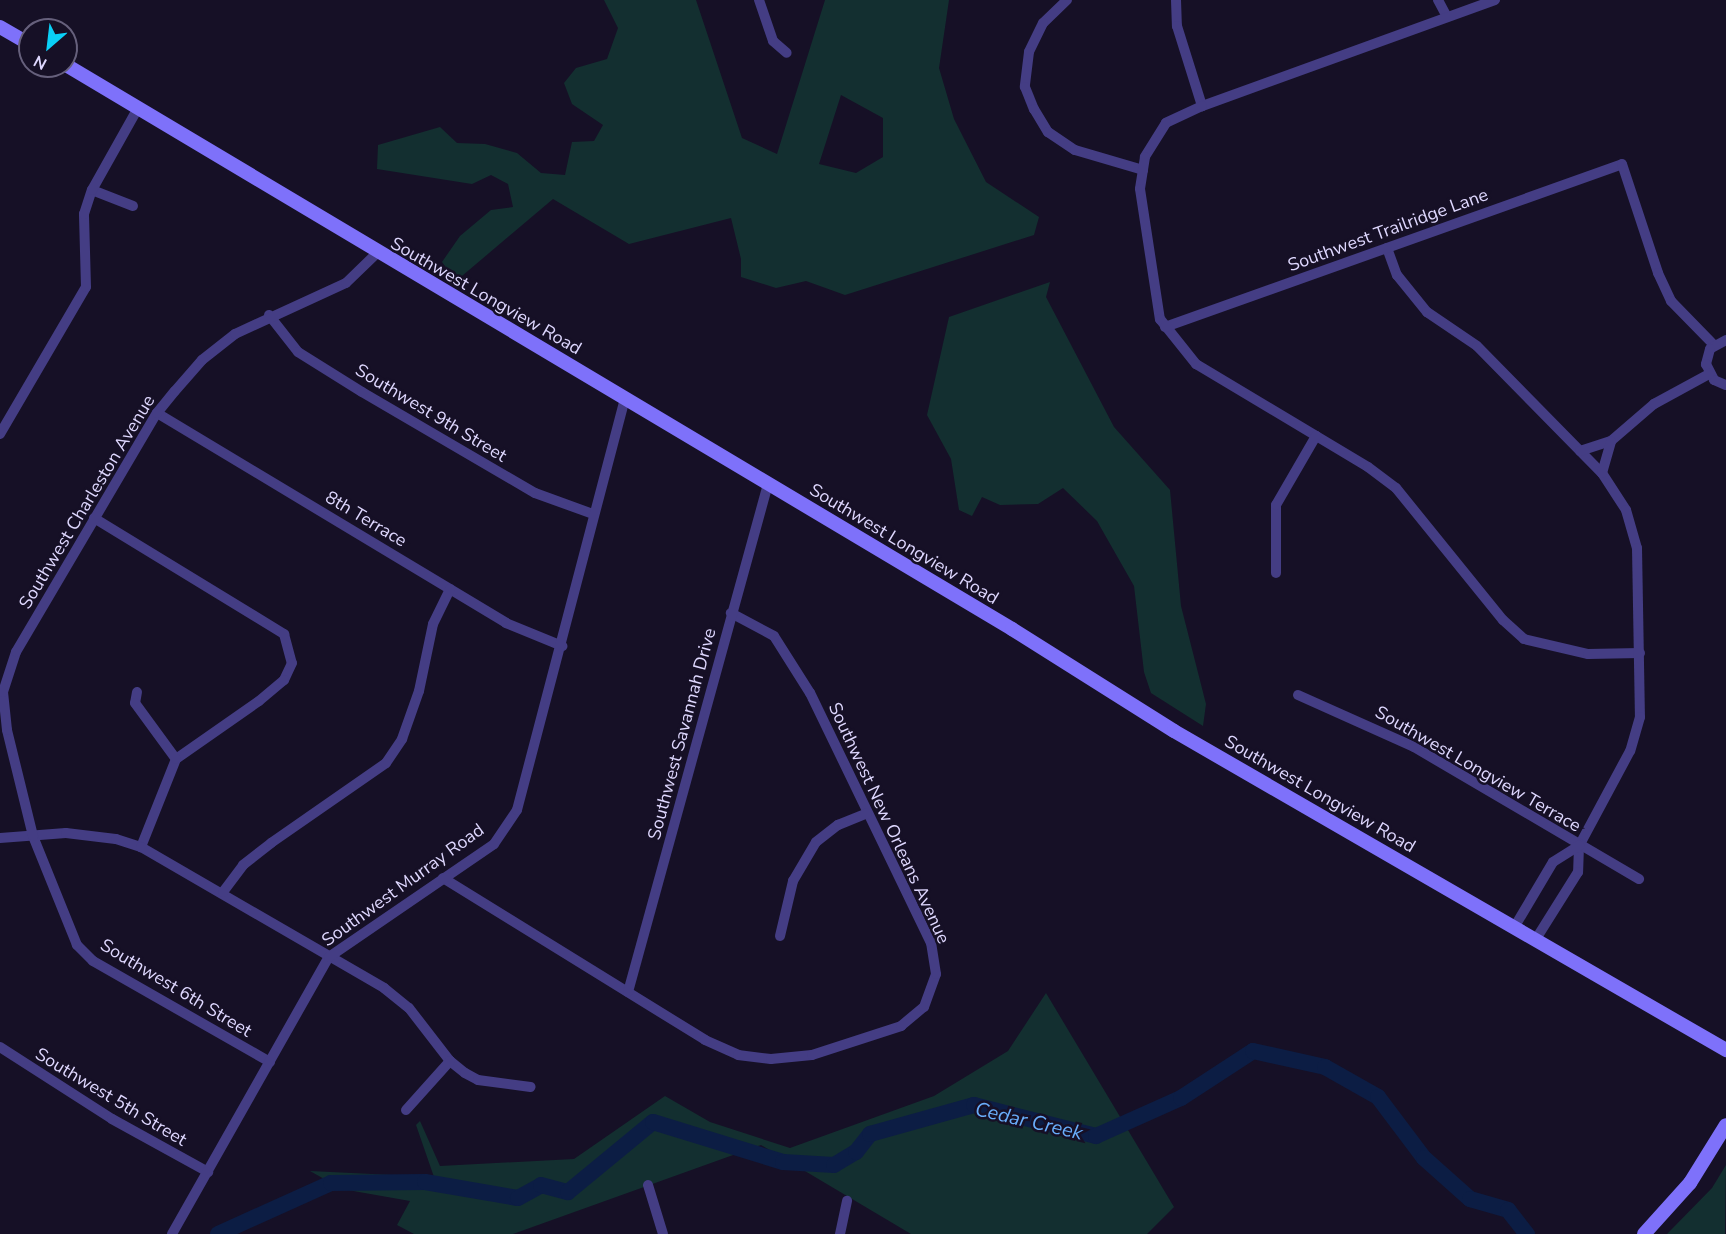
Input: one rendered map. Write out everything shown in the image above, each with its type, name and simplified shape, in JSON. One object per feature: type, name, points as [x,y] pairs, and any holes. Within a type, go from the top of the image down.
[{"type":"street","points":[[759,0],[773,41],[787,53]]},
{"type":"street","points":[[1067,0],[1043,23],[1029,52],[1025,87],[1034,109],[1048,132],[1076,150],[1143,170]]},
{"type":"street","points":[[1176,0],[1177,26],[1202,106]]},
{"type":"street","points":[[1438,0],[1447,17]]},
{"type":"street","points":[[1495,0],[1202,106],[1166,123],[1145,157],[1140,189],[1160,319],[1196,364],[1316,436],[1396,488],[1503,620],[1524,639],[1588,654],[1640,653]]},
{"type":"street","points":[[0,27],[18,37]]},
{"type":"street","name":"Southwest Longview Road","points":[[78,72],[377,253],[625,398],[1174,731],[1726,1050]]},
{"type":"street","points":[[0,434],[86,287],[84,214],[92,190],[138,108]]},
{"type":"street","name":"Southwest Trailridge Lane","points":[[1165,327],[1622,164],[1658,273],[1671,301],[1714,345]]},
{"type":"street","points":[[92,190],[133,206]]},
{"type":"street","points":[[1387,248],[1397,275],[1427,312],[1477,346],[1602,473],[1626,510],[1637,548],[1640,717],[1630,751],[1579,846],[1578,872],[1536,939]]},
{"type":"street","name":"Southwest Charleston Avenue","points":[[33,836],[7,730],[3,692],[16,652],[94,518],[157,413],[202,360],[235,334],[269,315],[346,283],[377,253]]},
{"type":"street","name":"Southwest 9th Street","points":[[269,315],[298,352],[362,392],[535,493],[593,514]]},
{"type":"street","points":[[1726,339],[1714,345],[1706,359],[1709,374],[1726,385]]},
{"type":"street","points":[[1580,451],[1611,441],[1654,404],[1709,374]]},
{"type":"street","name":"Southwest Murray Road","points":[[172,1234],[329,957],[494,843],[517,810],[562,646],[593,514],[625,398]]},
{"type":"street","name":"8th Terrace","points":[[157,413],[506,623],[562,646]]},
{"type":"street","points":[[1276,573],[1276,505],[1316,436]]},
{"type":"street","points":[[1602,473],[1611,441]]},
{"type":"street","name":"Southwest Savannah Drive","points":[[628,992],[768,484]]},
{"type":"street","points":[[94,518],[284,634],[292,663],[284,680],[176,759],[141,847]]},
{"type":"street","points":[[223,892],[243,865],[386,763],[402,739],[419,691],[433,624],[450,589]]},
{"type":"street","name":"Southwest New Orleans Avenue","points":[[443,878],[705,1040],[738,1055],[771,1059],[812,1055],[901,1026],[924,1007],[936,974],[931,943],[792,658],[774,636],[731,613]]},
{"type":"street","points":[[137,692],[135,703],[176,759]]},
{"type":"street","name":"Southwest Longview Terrace","points":[[1298,695],[1414,747],[1579,846],[1639,879]]},
{"type":"street","points":[[780,936],[793,881],[816,842],[838,825],[867,813]]},
{"type":"street","name":"Southwest 6th Street","points":[[33,836],[64,919],[77,945],[93,961],[270,1062]]},
{"type":"street","points":[[0,838],[95,836],[141,847],[223,892],[384,988],[409,1008],[450,1061],[478,1080],[531,1087]]},
{"type":"street","points":[[1515,926],[1553,862],[1579,846]]},
{"type":"street","name":"Southwest 5th Street","points":[[0,1047],[112,1119],[208,1172]]},
{"type":"street","points":[[406,1110],[450,1061]]},
{"type":"street","points":[[1644,1234],[1687,1187],[1726,1125]]},
{"type":"street","points":[[648,1185],[663,1234]]},
{"type":"street","points":[[840,1234],[847,1201]]},
{"type":"green space","points":[[604,0],[696,0],[742,138],[777,154],[825,0],[949,0],[939,68],[954,119],[986,182],[1039,217],[1034,235],[845,295],[806,281],[776,288],[741,277],[741,259],[731,218],[629,244],[553,199],[456,281],[442,262],[460,236],[491,210],[513,207],[508,184],[491,175],[472,184],[377,169],[378,145],[440,127],[457,143],[485,144],[517,153],[541,173],[565,175],[572,142],[594,141],[603,125],[572,104],[564,83],[576,68],[607,59],[618,28]],"holes":[[[841,95],[883,118],[883,157],[856,173],[819,164]]]},
{"type":"green space","points":[[1050,282],[1046,297],[1114,427],[1170,490],[1181,606],[1206,704],[1203,726],[1151,693],[1144,672],[1134,586],[1097,521],[1063,488],[1038,504],[1000,505],[982,497],[972,516],[959,510],[951,459],[927,415],[949,317]]},
{"type":"green space","points":[[1046,993],[1174,1207],[1147,1234],[911,1234],[761,1145],[513,1234],[414,1234],[397,1225],[410,1201],[342,1189],[310,1171],[434,1177],[416,1125],[420,1121],[440,1166],[574,1159],[665,1096],[710,1122],[790,1148],[934,1096],[1008,1051]]},
{"type":"green space","points":[[1726,1165],[1725,1234],[1667,1234],[1712,1188]]},
{"type":"waterway","name":"Cedar Creek","points":[[218,1234],[331,1183],[425,1182],[518,1198],[541,1185],[568,1192],[653,1122],[783,1162],[834,1165],[856,1152],[870,1134],[974,1105],[1096,1136],[1181,1098],[1253,1051],[1325,1067],[1378,1097],[1424,1158],[1470,1199],[1508,1210],[1527,1234]]}]
